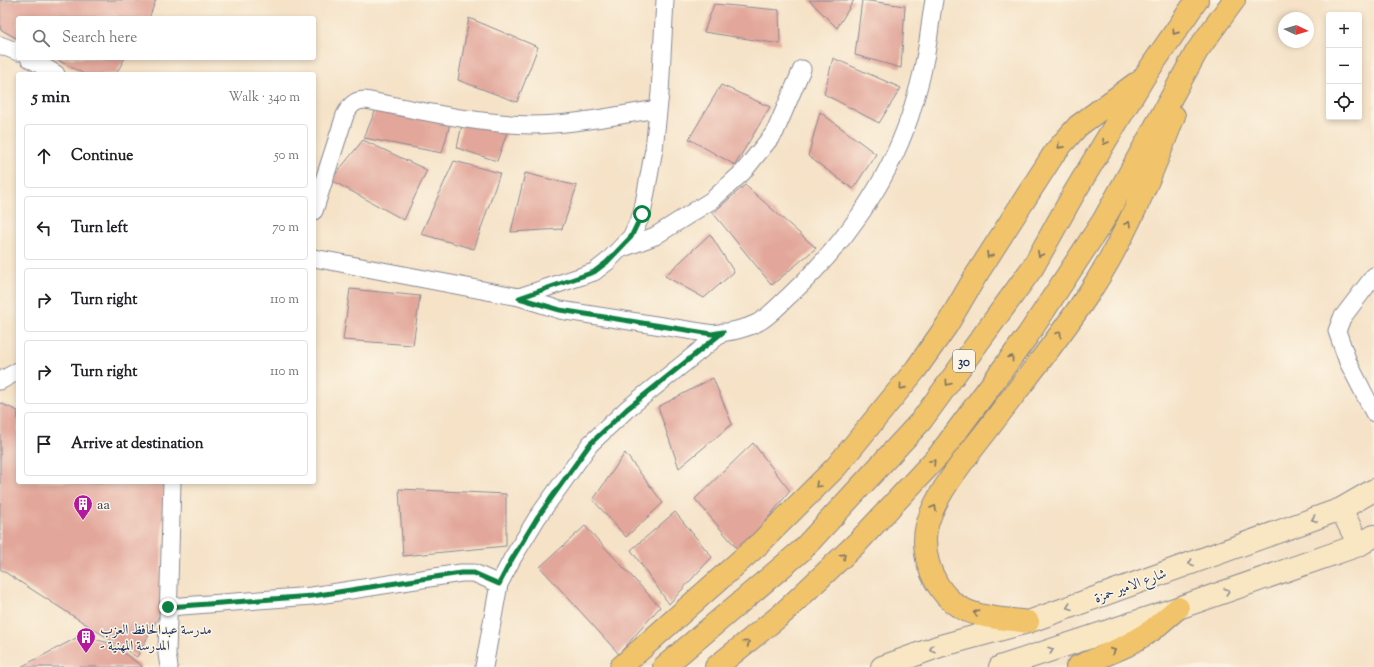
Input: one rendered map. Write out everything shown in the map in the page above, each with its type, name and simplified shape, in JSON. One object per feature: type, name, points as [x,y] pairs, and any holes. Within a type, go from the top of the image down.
[{"type":"main road","name":"30","points":[[664,667],[802,550],[921,421],[1032,267],[1073,195],[1144,77],[1197,0]]},
{"type":"main road","name":"30","points":[[716,667],[782,614],[858,542],[939,455],[1028,335],[1103,221],[1197,51],[1234,0]]},
{"type":"main road","points":[[1028,622],[973,613],[952,602],[935,582],[927,560],[925,539],[930,513],[950,479],[1089,292],[1126,228],[1154,170],[1197,51]]},
{"type":"main road","points":[[621,667],[759,544],[836,467],[916,369],[947,325],[975,277],[1055,152],[1078,126],[1144,77]]},
{"type":"main road","name":"شارع الامير حمزة","points":[[882,667],[940,646],[1028,622],[1341,509],[1374,490]]},
{"type":"main road","points":[[1000,667],[1178,608],[1366,540],[1341,509]]},
{"type":"main road","points":[[1077,667],[1126,646],[1151,631],[1178,608]]},
{"type":"street","points":[[519,298],[594,272],[607,262],[631,237],[642,214],[654,149],[665,0]]},
{"type":"street","points":[[316,258],[519,298],[560,310],[712,334],[736,331],[758,323],[809,278],[846,234],[876,192],[896,151],[909,117],[924,63],[934,0]]},
{"type":"street","points":[[0,45],[16,51]]},
{"type":"street","points":[[32,60],[53,72]]},
{"type":"street","points":[[620,249],[655,236],[712,200],[743,172],[775,132],[802,69]]},
{"type":"street","points":[[316,205],[345,115],[350,105],[358,100],[451,116],[502,123],[531,125],[563,124],[658,109]]},
{"type":"street","points":[[1374,276],[1342,318],[1337,331],[1348,362],[1374,413]]},
{"type":"street","points":[[484,667],[499,584],[512,559],[537,518],[590,444],[627,409],[723,332]]},
{"type":"street","points":[[0,381],[16,372]]},
{"type":"street","points":[[169,667],[167,654],[172,484]]},
{"type":"street","points":[[168,607],[312,596],[461,573],[474,573],[499,584]]},
{"type":"building","points":[[0,0],[156,0],[150,16],[16,16],[16,38],[0,29]]},
{"type":"building","points":[[809,0],[854,0],[837,28]]},
{"type":"building","points":[[862,0],[905,6],[901,68],[855,55]]},
{"type":"building","points":[[714,4],[779,10],[780,44],[704,32]]},
{"type":"building","points":[[469,18],[538,47],[517,102],[458,80]]},
{"type":"building","points":[[833,58],[901,88],[879,123],[824,94]]},
{"type":"building","points":[[58,60],[124,60],[117,72],[80,72]]},
{"type":"building","points":[[721,85],[770,107],[735,165],[689,139]]},
{"type":"building","points":[[378,104],[450,124],[442,153],[364,138]]},
{"type":"building","points":[[820,112],[876,154],[853,189],[808,156]]},
{"type":"building","points":[[463,120],[509,127],[497,161],[457,148]]},
{"type":"building","points":[[363,140],[427,170],[404,220],[331,180]]},
{"type":"building","points":[[454,161],[500,173],[474,249],[421,234]]},
{"type":"building","points":[[525,173],[577,186],[562,229],[511,232]]},
{"type":"building","points":[[745,185],[816,248],[772,285],[713,213]]},
{"type":"building","points":[[710,234],[734,272],[704,298],[665,276]]},
{"type":"building","points":[[350,289],[420,296],[413,345],[343,340]]},
{"type":"building","points":[[713,378],[732,424],[679,468],[658,407]]},
{"type":"building","name":"aa","points":[[0,403],[16,410],[16,484],[164,484],[160,614],[137,657],[0,569]]},
{"type":"building","points":[[753,443],[790,491],[740,552],[695,499]]},
{"type":"building","points":[[625,453],[663,503],[626,537],[593,500]]},
{"type":"building","points":[[399,489],[506,494],[506,546],[403,556]]},
{"type":"building","points":[[675,512],[712,557],[669,604],[631,550]]},
{"type":"building","points":[[585,526],[660,607],[619,654],[540,567]]},
{"type":"building","name":"مدرسة عبدالحافظ العزب - المدرسة المهنية","points":[[80,636],[110,643],[143,667],[21,667]]},
{"type":"place","name":"aa","points":[[83,521]]},
{"type":"place","name":"مدرسة عبدالحافظ العزب - المدرسة المهنية","points":[[86,654]]},
{"type":"route","points":[[168,607],[312,596],[461,573],[474,573],[484,576],[499,584],[512,559],[537,518],[590,444],[627,409],[723,332],[712,334],[560,310],[519,298],[594,272],[607,262],[631,237],[642,214]]}]
